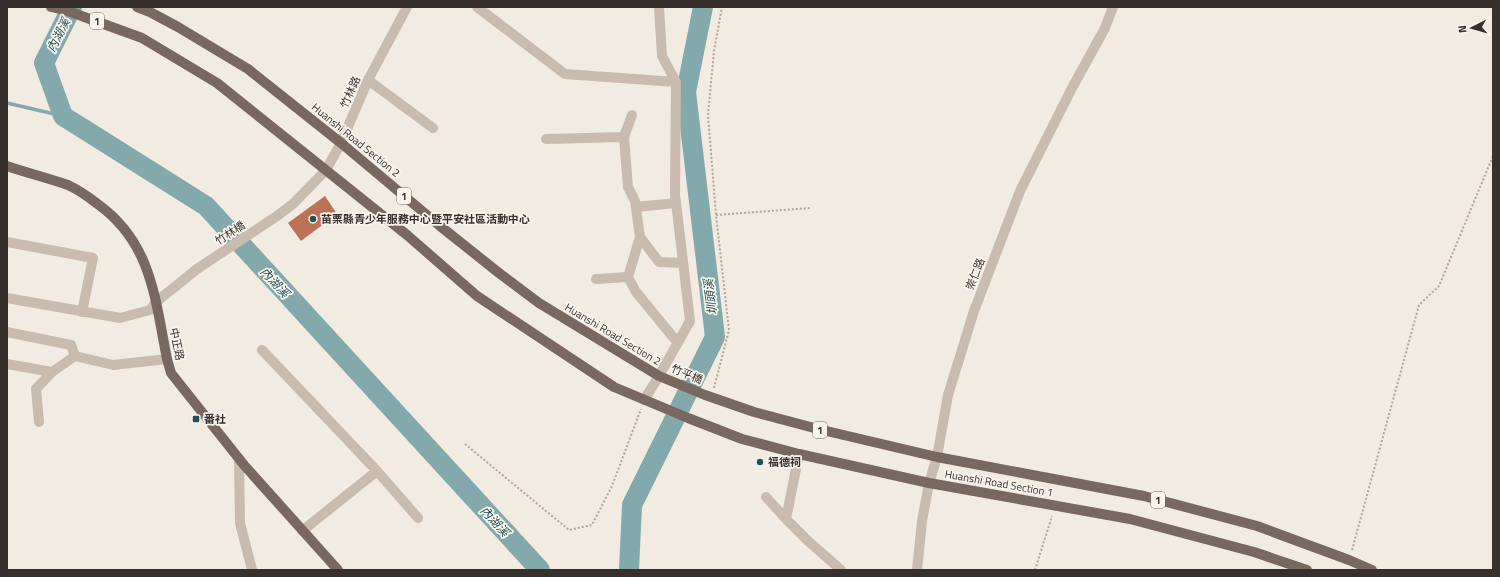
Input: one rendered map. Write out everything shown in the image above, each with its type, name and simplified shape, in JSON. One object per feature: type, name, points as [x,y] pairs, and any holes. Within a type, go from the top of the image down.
[{"type":"main road","name":"1","points":[[51,7],[68,11],[142,38],[217,83],[407,235],[477,296],[614,388],[644,400]]},
{"type":"main road","name":"Huanshi Road Section 2","points":[[137,7],[150,12],[178,27],[248,69],[342,143],[498,273],[539,303],[659,376]]},
{"type":"main road","name":"中正路","points":[[7,166],[70,186],[112,214],[129,233],[139,250],[149,274],[171,372],[239,459],[338,570]]},
{"type":"main road","name":"竹平橋","points":[[659,376],[709,396]]},
{"type":"main road","name":"1","points":[[709,396],[754,412],[937,457]]},
{"type":"main road","name":"Huanshi Road Section 1","points":[[644,400],[742,438],[799,454],[929,483],[1138,521],[1254,552],[1307,570]]},
{"type":"main road","name":"Huanshi Road Section 1","points":[[937,457],[1144,496],[1257,526],[1372,570]]},
{"type":"street","name":"竹林路","points":[[277,216],[294,203],[326,170],[342,143],[368,80],[400,23],[407,7]]},
{"type":"street","points":[[477,7],[564,74],[676,82]]},
{"type":"street","points":[[644,400],[690,321],[675,194],[676,82],[662,56],[659,7]]},
{"type":"street","name":"崇仁路","points":[[917,570],[922,521],[929,483],[937,457],[948,395],[972,319],[1020,191],[1072,88],[1105,28],[1113,7]]},
{"type":"street","points":[[368,80],[433,128]]},
{"type":"street","points":[[632,115],[624,137],[628,187],[635,201],[640,237],[628,277],[636,292],[678,343]]},
{"type":"street","points":[[546,139],[624,137]]},
{"type":"street","points":[[636,207],[676,203]]},
{"type":"street","name":"竹林橋","points":[[156,302],[197,269],[277,216]]},
{"type":"street","points":[[640,237],[659,262],[683,263]]},
{"type":"street","points":[[7,242],[93,258],[82,312]]},
{"type":"street","points":[[596,279],[628,277]]},
{"type":"street","points":[[7,298],[120,318],[150,310],[156,302]]},
{"type":"street","points":[[7,332],[70,345],[75,356]]},
{"type":"street","points":[[262,350],[377,471],[418,518]]},
{"type":"street","points":[[39,422],[36,389],[52,372],[75,356],[113,365],[167,359]]},
{"type":"street","points":[[7,364],[52,372]]},
{"type":"street","points":[[786,519],[799,454]]},
{"type":"street","points":[[239,459],[240,523],[252,570]]},
{"type":"street","points":[[302,531],[377,471]]},
{"type":"street","points":[[766,497],[807,540],[841,570]]},
{"type":"path","points":[[709,396],[729,330],[716,215],[708,115],[714,51],[722,7]]},
{"type":"path","points":[[1493,52],[1493,65]]},
{"type":"path","points":[[1349,560],[1419,305],[1438,286],[1493,156]]},
{"type":"path","points":[[716,215],[810,208]]},
{"type":"path","points":[[465,444],[569,530],[592,525],[612,486],[644,400]]},
{"type":"path","points":[[1035,570],[1055,505]]},
{"type":"building","name":"苗栗縣青少年服務中心暨平安社區活動中心","points":[[325,196],[337,214],[301,241],[288,223]]},
{"type":"waterway","name":"內湖溪","points":[[72,7],[44,63],[63,116],[206,206],[540,570]]},
{"type":"waterway","name":"圳頭溪","points":[[629,570],[632,505],[715,337],[686,92],[703,7]]},
{"type":"waterway","points":[[7,103],[63,116]]},
{"type":"place","name":"苗栗縣青少年服務中心暨平安社區活動中心","points":[[313,219]]},
{"type":"place","name":"番社","points":[[196,419]]},
{"type":"place","name":"福德祠","points":[[760,462]]}]
